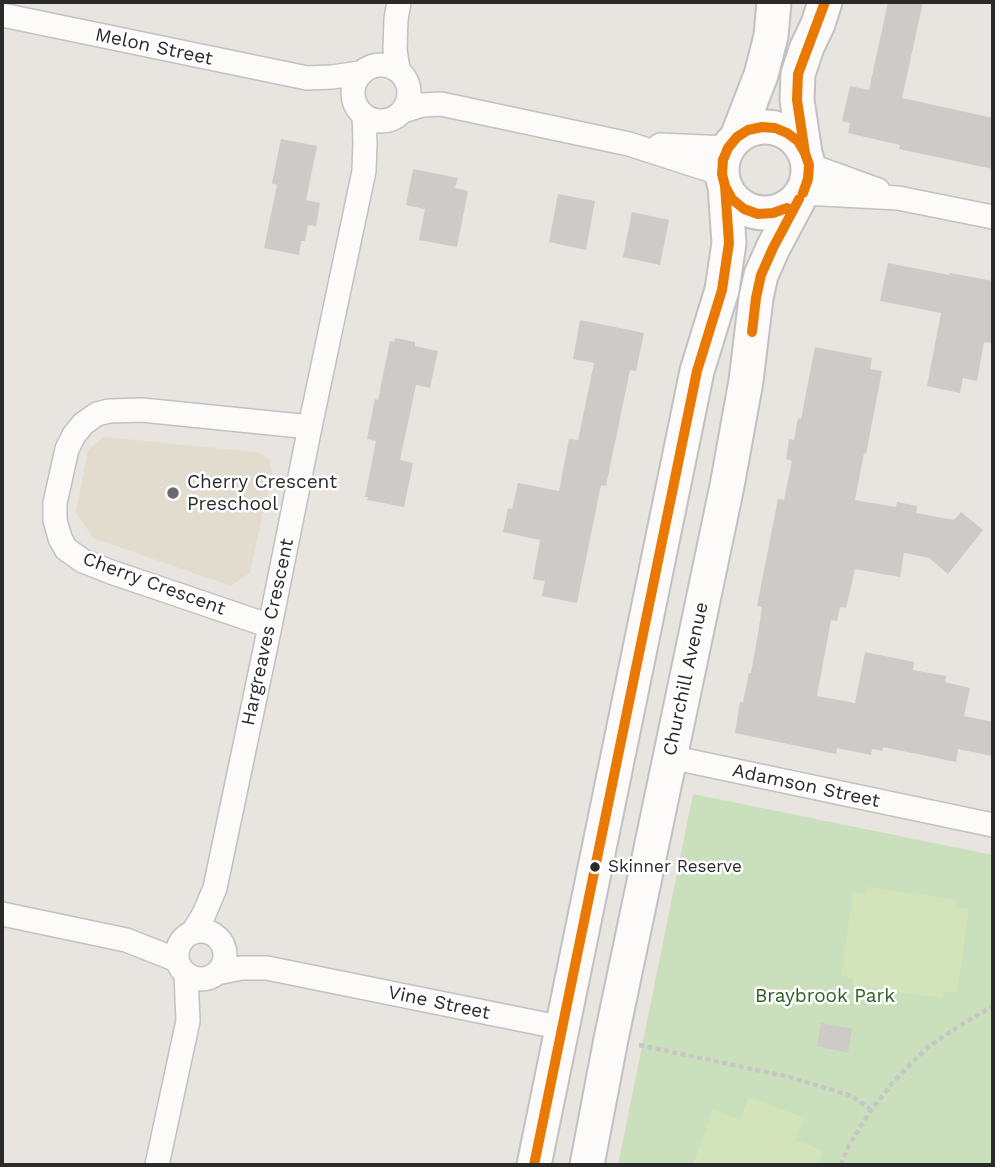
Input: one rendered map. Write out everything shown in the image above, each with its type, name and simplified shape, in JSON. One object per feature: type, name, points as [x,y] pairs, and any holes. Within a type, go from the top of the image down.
[{"type":"main road","points":[[534,1165],[697,372],[722,290],[729,243],[728,161],[761,75],[771,36],[774,2]]},
{"type":"main road","points":[[804,177],[798,141],[775,128],[748,130],[728,161],[732,199],[744,209],[758,214],[773,214],[787,208],[804,177],[797,100],[798,74],[825,2]]},
{"type":"main road","name":"Churchill Avenue","points":[[587,1165],[727,486],[746,382],[756,298],[765,266],[804,177]]},
{"type":"main road","name":"Adamson Street","points":[[620,747],[670,757]]},
{"type":"main road","name":"Vine Street","points":[[563,1028],[611,1039]]},
{"type":"street","points":[[398,10],[383,47],[352,88],[359,110],[372,120],[382,121],[422,105],[441,104],[629,144],[728,161]]},
{"type":"street","points":[[397,115],[409,96],[395,50],[398,10]]},
{"type":"street","name":"Melon Street","points":[[2,15],[307,78],[332,77],[363,71]]},
{"type":"street","points":[[363,71],[383,64],[441,104]]},
{"type":"street","name":"Melon Street","points":[[307,78],[359,110]]},
{"type":"street","name":"Hargreaves Crescent","points":[[188,934],[204,914],[215,888],[270,626],[364,171],[365,142],[359,110]]},
{"type":"street","name":"Hargreaves Crescent","points":[[364,171],[378,142],[397,115]]},
{"type":"street","points":[[804,177],[993,217]]},
{"type":"street","name":"Cherry Crescent","points":[[270,626],[83,561],[66,549],[60,538],[55,520],[55,503],[67,449],[83,424],[97,414],[142,410],[310,427]]},
{"type":"street","name":"Adamson Street","points":[[670,757],[993,825]]},
{"type":"street","name":"Hargreaves Crescent","points":[[215,888],[222,942]]},
{"type":"street","points":[[2,914],[126,940],[159,940],[206,931],[213,933],[222,942],[225,961],[188,1021],[157,1165]]},
{"type":"street","points":[[188,934],[179,944],[177,952],[182,967],[188,1021]]},
{"type":"street","points":[[126,940],[182,967],[194,978],[202,979],[214,975]]},
{"type":"street","name":"Vine Street","points":[[222,942],[267,968]]},
{"type":"street","name":"Vine Street","points":[[214,975],[241,968],[267,968],[563,1028]]},
{"type":"path","points":[[841,1165],[849,1145],[871,1110],[895,1080],[928,1047],[993,1006]]},
{"type":"path","points":[[611,1039],[790,1077],[852,1096],[871,1110]]},
{"type":"shaded area","name":"Cherry Crescent Preschool","points":[[104,437],[256,452],[265,456],[270,461],[272,473],[250,573],[231,586],[93,538],[76,512],[88,450]]},
{"type":"green space","name":"Braybrook Park","points":[[693,794],[993,855],[993,1165],[618,1165]]},
{"type":"green space","points":[[867,887],[957,900],[956,907],[969,909],[957,993],[944,991],[943,998],[853,985],[853,978],[841,976],[853,892],[866,894]]},
{"type":"green space","points":[[749,1097],[804,1118],[795,1140],[823,1151],[818,1165],[693,1165],[713,1110],[740,1120]]},
{"type":"building","points":[[888,2],[923,2],[902,98],[993,118],[993,169],[899,149],[900,145],[848,133],[850,123],[842,121],[850,86],[869,90]]},
{"type":"building","points":[[281,139],[317,146],[306,200],[320,203],[316,226],[308,225],[305,241],[301,241],[299,255],[264,248],[277,185],[272,183]]},
{"type":"building","points":[[413,169],[458,178],[455,188],[468,191],[457,247],[419,240],[425,209],[406,205]]},
{"type":"building","points":[[558,194],[595,201],[586,250],[549,242]]},
{"type":"building","points":[[632,212],[669,220],[660,265],[623,257]]},
{"type":"building","points":[[888,263],[993,281],[993,343],[984,342],[977,381],[963,378],[960,393],[927,386],[941,313],[880,301]]},
{"type":"building","points":[[580,320],[644,333],[636,371],[630,370],[606,486],[601,485],[577,603],[542,596],[545,581],[533,579],[540,540],[503,532],[508,508],[512,509],[518,483],[559,491],[569,439],[578,440],[594,363],[573,359]]},
{"type":"building","points":[[395,338],[438,351],[430,388],[416,385],[400,460],[413,463],[404,507],[367,500],[368,497],[365,497],[376,441],[367,439],[390,341],[394,342]]},
{"type":"building","points":[[815,347],[872,358],[870,369],[882,371],[855,500],[896,507],[897,502],[917,506],[916,513],[954,520],[961,512],[983,530],[948,574],[929,558],[904,553],[900,577],[855,569],[846,608],[840,607],[837,621],[831,620],[817,696],[855,703],[865,652],[914,662],[913,670],[946,676],[945,682],[970,688],[964,716],[993,722],[993,756],[958,749],[956,762],[883,747],[882,751],[872,749],[871,755],[837,748],[836,754],[735,733],[740,702],[743,702],[751,673],[762,607],[757,606],[778,499],[784,500],[792,461],[786,459],[789,439],[794,440],[798,418],[801,419]]},
{"type":"building","points":[[821,1023],[852,1029],[848,1053],[817,1046]]},
{"type":"transit line","points":[[805,153],[797,100],[798,74],[825,2]]},
{"type":"transit line","points":[[787,208],[758,214],[744,209],[732,199],[722,174],[723,160],[737,137],[748,130],[762,127],[775,128],[798,141],[809,165],[803,193]]},
{"type":"transit line","points":[[534,1165],[697,371],[722,290],[729,243],[725,186]]},
{"type":"transit line","points":[[752,332],[761,275],[799,199]]},
{"type":"place","name":"Cherry Crescent Preschool","points":[[173,493]]},
{"type":"place","name":"Skinner Reserve","points":[[595,867]]}]
